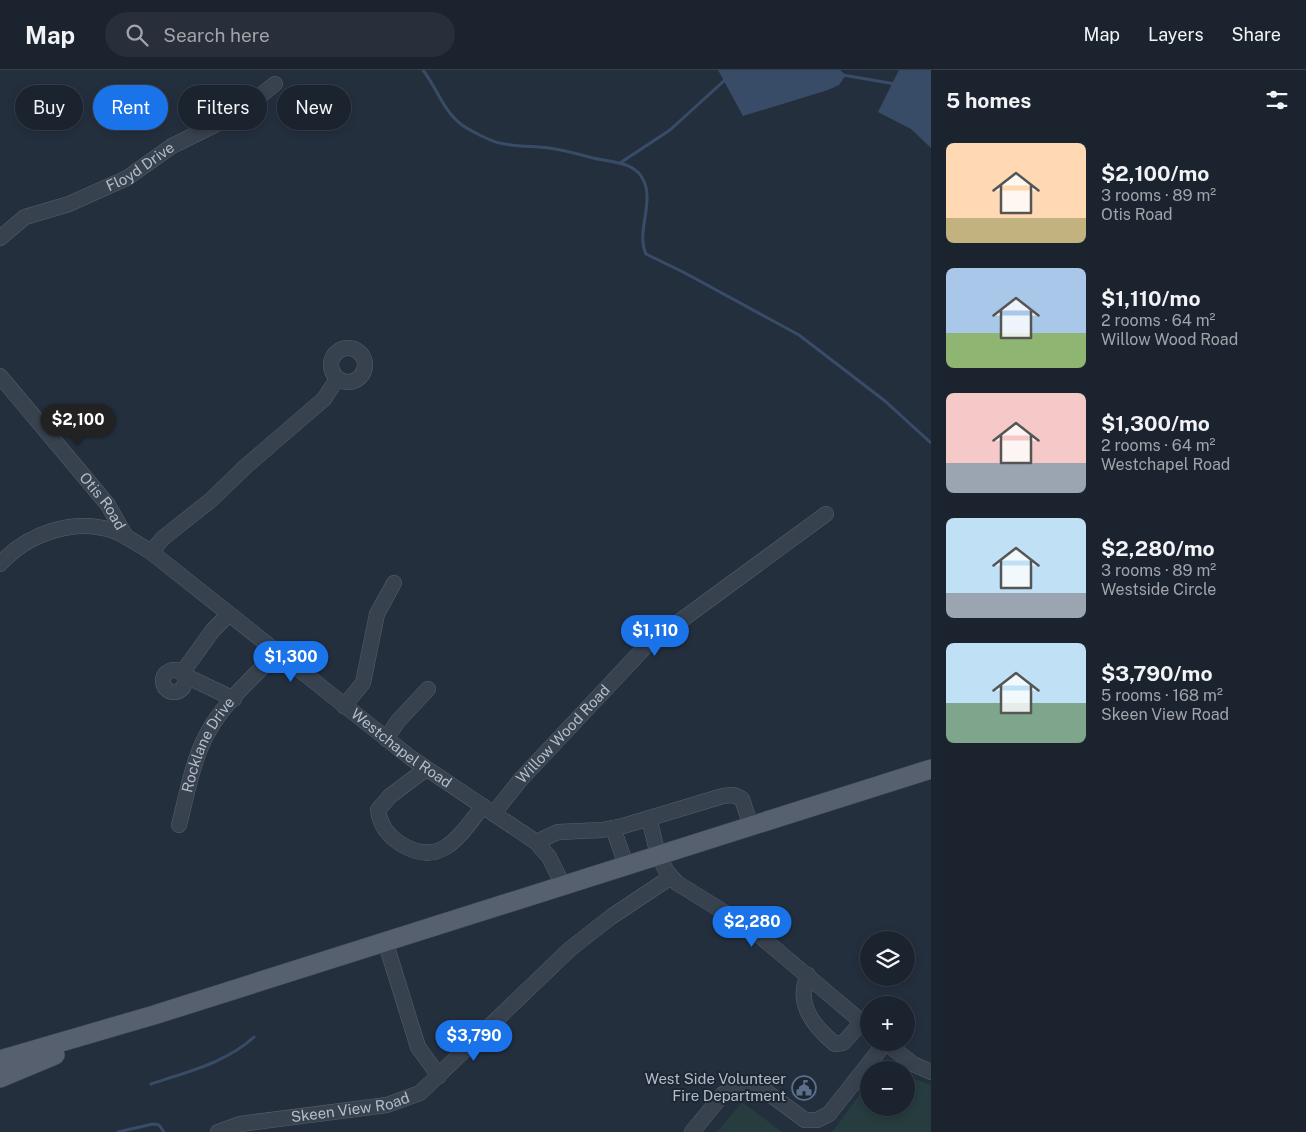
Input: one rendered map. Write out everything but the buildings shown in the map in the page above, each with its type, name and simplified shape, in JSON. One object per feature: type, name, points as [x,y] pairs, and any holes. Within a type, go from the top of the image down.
[{"type":"main road","points":[[0,1060],[154,1015],[931,769]]},
{"type":"main road","points":[[0,1078],[154,1015]]},
{"type":"street","name":"Floyd Drive","points":[[0,238],[25,217],[69,204],[127,178],[172,146],[237,114],[275,84]]},
{"type":"street","name":"Otis Road","points":[[0,376],[108,505],[126,537]]},
{"type":"street","points":[[151,552],[164,538],[319,404],[338,379]]},
{"type":"street","name":"Willow Wood Road","points":[[426,769],[390,796],[378,810],[379,822],[393,839],[410,850],[428,854],[444,850],[521,779],[646,646],[826,514]]},
{"type":"street","name":"Westchapel Road","points":[[0,564],[27,542],[63,528],[101,528],[126,537],[151,552],[426,769],[489,809],[536,842],[549,857],[563,885]]},
{"type":"street","points":[[344,706],[363,683],[377,614],[394,584]]},
{"type":"street","points":[[229,614],[213,630],[184,676],[199,681],[234,699]]},
{"type":"street","name":"Rocklane Drive","points":[[178,826],[199,751],[218,716],[277,652]]},
{"type":"street","points":[[386,739],[398,721],[428,689]]},
{"type":"street","points":[[536,842],[558,832],[613,828],[723,796],[734,795],[742,798],[751,826]]},
{"type":"street","points":[[649,818],[658,855],[671,877],[685,889],[753,930],[860,1021]]},
{"type":"street","points":[[613,828],[626,865]]},
{"type":"street","name":"Skeen View Road","points":[[218,1132],[240,1124],[399,1103],[420,1093],[570,949],[612,917],[671,877]]},
{"type":"street","points":[[385,941],[418,1047],[438,1076]]},
{"type":"street","points":[[808,975],[803,986],[804,1002],[812,1023],[835,1044],[843,1043],[860,1029]]},
{"type":"street","points":[[692,1132],[723,1094],[751,1084],[764,1090],[805,1120],[817,1120],[828,1114],[879,1051]]},
{"type":"street","points":[[896,1051],[913,1064],[931,1072]]},
{"type":"green space","points":[[915,1079],[931,1085],[931,1132],[832,1132],[860,1094],[860,1116],[915,1116]]},
{"type":"green space","points":[[742,1102],[782,1132],[717,1132]]},
{"type":"water","points":[[718,70],[840,70],[846,75],[839,85],[828,90],[743,116]]},
{"type":"water","points":[[899,70],[931,70],[931,148],[911,129],[878,112]]},
{"type":"waterway","points":[[423,70],[455,119],[481,136],[506,144],[543,147],[571,152],[619,163],[637,171],[645,185],[647,195],[643,235],[643,245],[646,254],[799,335],[885,401],[931,443]]},
{"type":"waterway","points":[[843,75],[895,84]]},
{"type":"waterway","points":[[620,163],[670,130],[726,79]]},
{"type":"waterway","points":[[151,1084],[192,1071],[218,1060],[231,1054],[254,1037]]},
{"type":"waterway","points":[[118,1132],[153,1124],[159,1125],[164,1132]]},
{"type":"place","name":"West Side Volunteer Fire Department","points":[[804,1088]]}]
